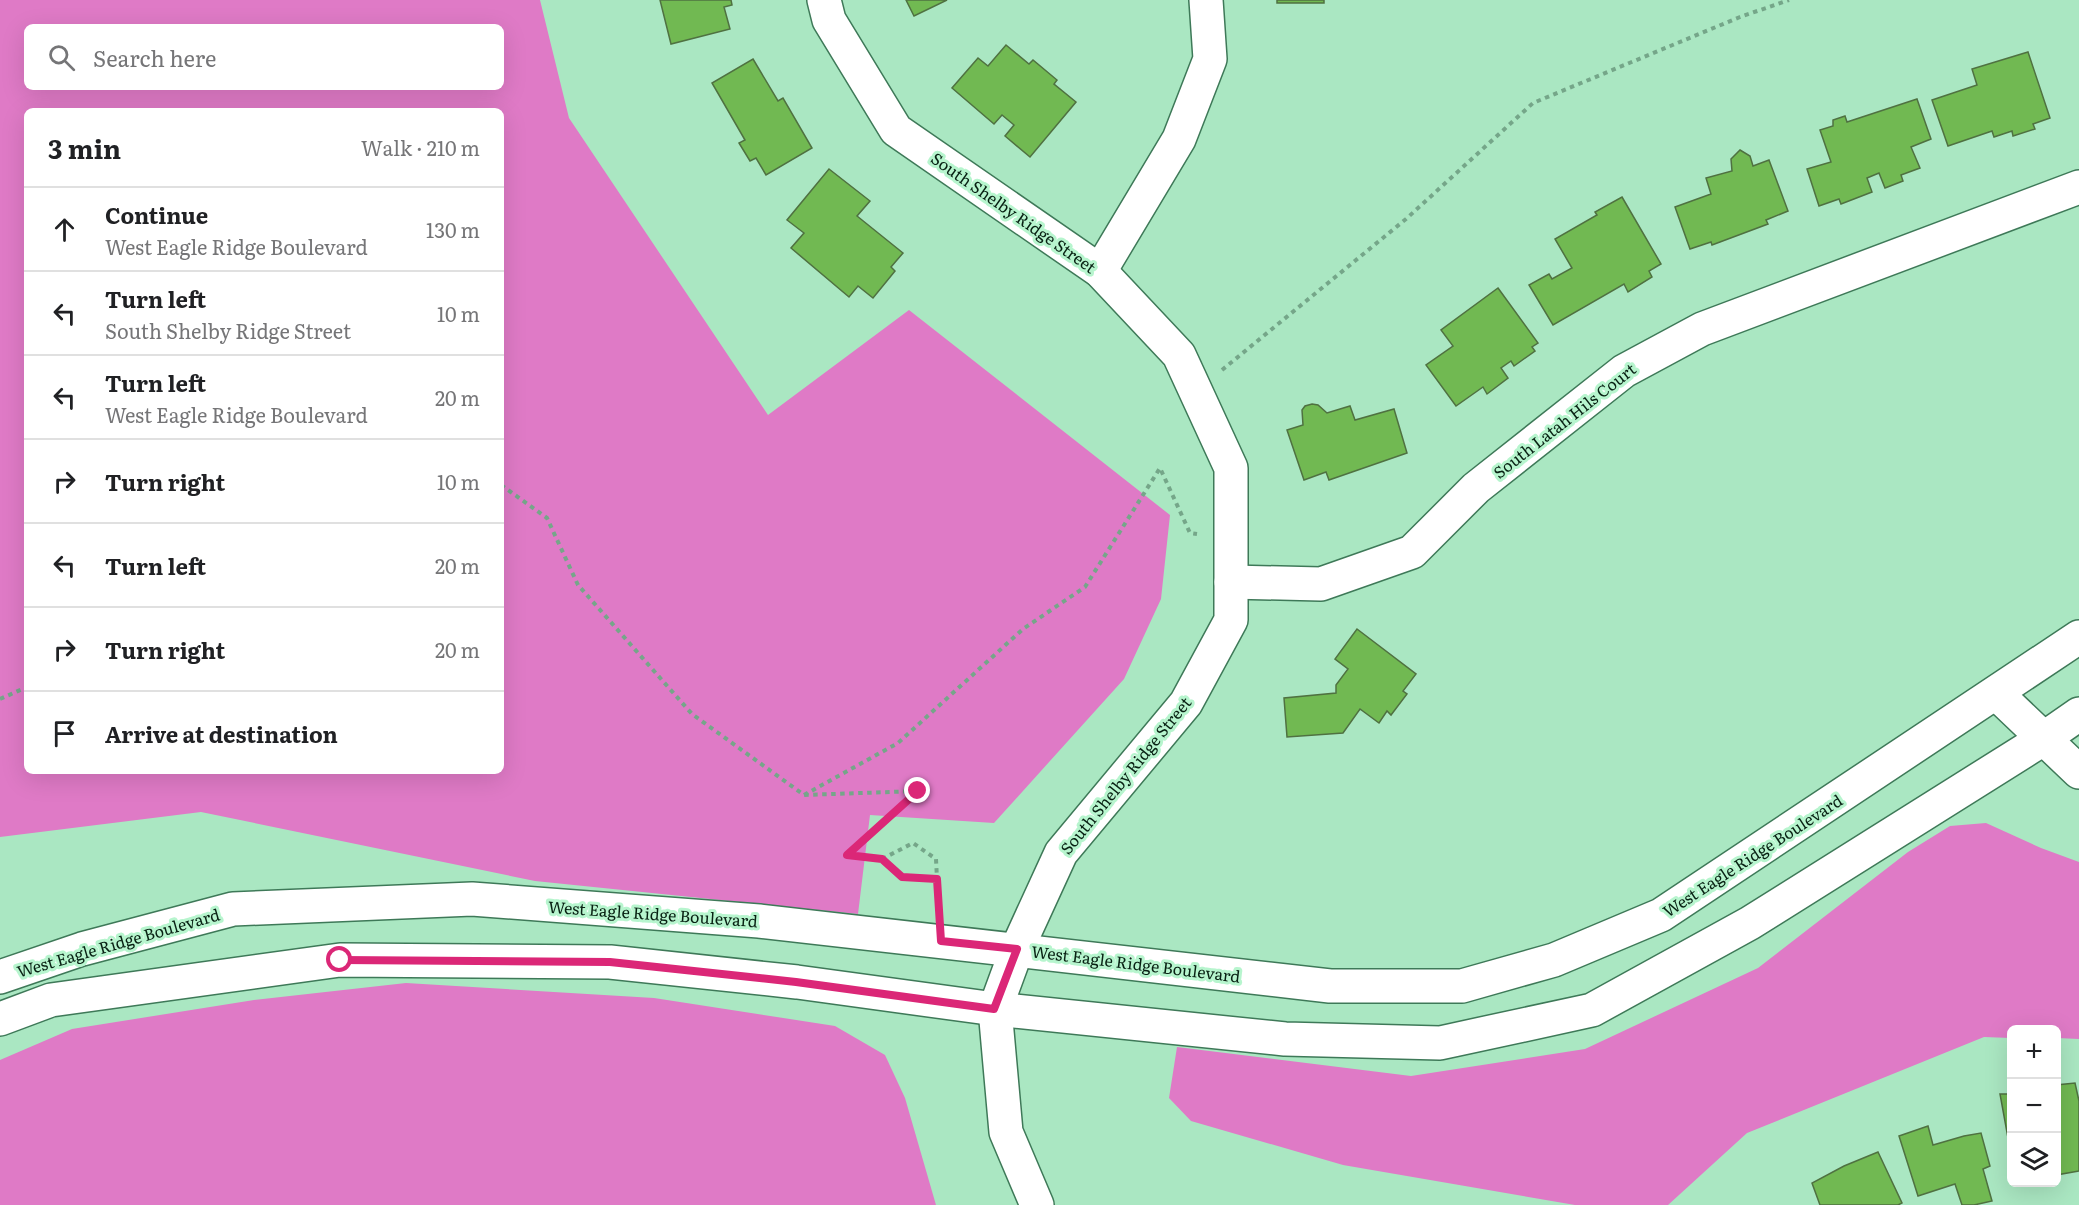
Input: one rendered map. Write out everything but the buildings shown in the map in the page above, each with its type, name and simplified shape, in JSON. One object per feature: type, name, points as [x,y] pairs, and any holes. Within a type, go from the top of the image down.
[{"type":"street","name":"South Shelby Ridge Street","points":[[824,0],[829,20],[896,130],[1100,272],[1179,355],[1231,468],[1231,620],[1186,703],[1061,853],[1017,949],[994,1009],[1006,1132],[1037,1205]]},
{"type":"street","points":[[1100,272],[1179,140],[1210,59],[1206,0]]},
{"type":"street","name":"South Latah Hils Court","points":[[1231,582],[1321,584],[1412,552],[1476,488],[1624,371],[1702,329],[2079,187]]},
{"type":"street","name":"West Eagle Ridge Boulevard","points":[[0,977],[82,949],[233,909],[472,899],[759,921],[1330,986],[1461,986],[1554,960],[1661,915],[2079,637]]},
{"type":"street","points":[[1996,693],[2079,772]]},
{"type":"street","points":[[0,1019],[51,1000],[340,960],[610,962],[796,982],[994,1009],[1285,1039],[1440,1043],[1592,1010],[1750,923],[2079,714]]},
{"type":"path","points":[[1196,392],[1406,219],[1533,103],[1740,17],[1789,0]]},
{"type":"path","points":[[804,795],[898,743],[1023,629],[1085,587],[1160,468],[1190,533],[1231,538]]},
{"type":"path","points":[[504,487],[547,518],[578,585],[692,714],[804,795],[918,791],[847,855],[882,859],[914,843],[936,859],[941,941]]},
{"type":"path","points":[[0,699],[24,688]]},
{"type":"path","points":[[882,859],[902,877],[937,879]]},
{"type":"shaded area","points":[[0,0],[540,0],[569,118],[768,415],[909,310],[1170,515],[1161,599],[1124,679],[994,823],[870,815],[858,914],[535,881],[201,812],[0,837]]},
{"type":"shaded area","points":[[1986,823],[2079,862],[2079,1039],[2061,1038],[2061,1025],[2007,1025],[2007,1038],[1984,1037],[1747,1133],[1668,1205],[1575,1205],[1343,1165],[1191,1121],[1169,1098],[1177,1047],[1411,1076],[1585,1049],[1758,968],[1908,852],[1950,826]]},
{"type":"shaded area","points":[[406,983],[654,998],[835,1026],[885,1055],[905,1098],[936,1205],[0,1205],[0,1060],[72,1029],[254,1000]]},
{"type":"route","points":[[340,960],[610,962],[796,982],[994,1009],[1017,949],[941,941],[937,879],[902,877],[882,859],[847,855],[918,791]]}]
